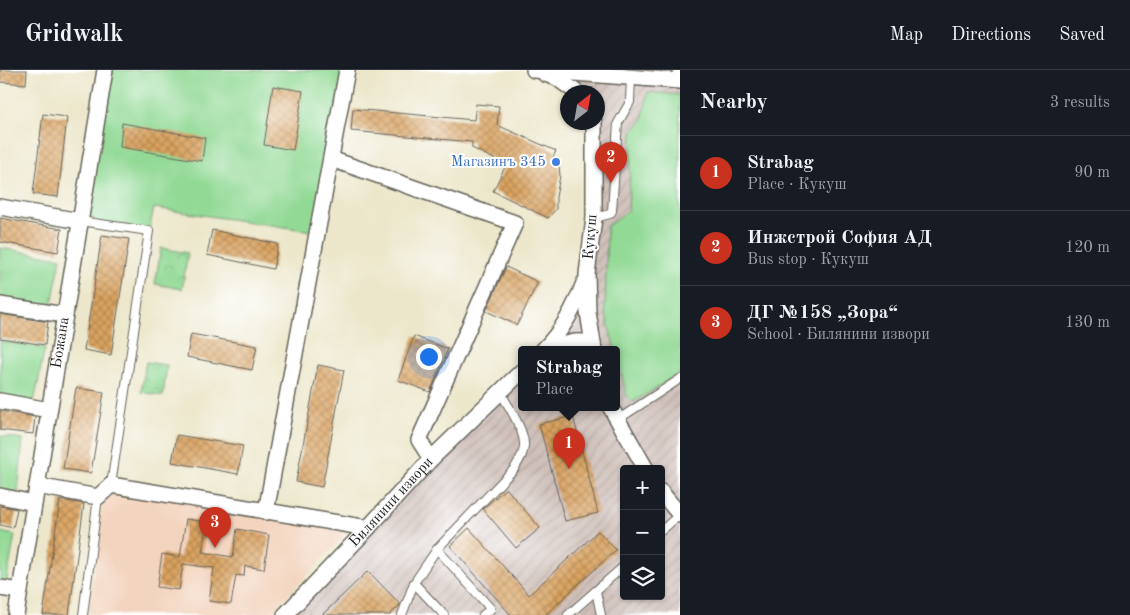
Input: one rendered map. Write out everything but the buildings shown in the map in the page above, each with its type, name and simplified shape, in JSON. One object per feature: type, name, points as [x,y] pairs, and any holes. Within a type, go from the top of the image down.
[{"type":"street","name":"Божана","points":[[16,615],[105,70]]},
{"type":"street","points":[[266,512],[347,70]]},
{"type":"street","points":[[533,70],[631,77],[677,77]]},
{"type":"street","points":[[533,70],[557,78],[566,85]]},
{"type":"street","name":"Кукуш","points":[[594,130],[594,218],[587,274],[588,312],[594,346]]},
{"type":"street","points":[[331,159],[515,223],[419,440],[431,459]]},
{"type":"street","points":[[0,207],[80,221]]},
{"type":"street","points":[[546,346],[555,338],[569,318],[587,274]]},
{"type":"street","points":[[0,305],[65,315]]},
{"type":"street","points":[[562,346],[581,341],[592,346]]},
{"type":"street","name":"Билянини извори","points":[[285,615],[431,459],[518,374]]},
{"type":"street","points":[[500,391],[518,387]]},
{"type":"street","points":[[0,401],[50,410]]},
{"type":"street","points":[[612,412],[644,465]]},
{"type":"street","points":[[37,486],[98,497],[111,485],[368,528]]},
{"type":"street","points":[[0,496],[34,503]]},
{"type":"street","points":[[665,497],[680,515]]},
{"type":"street","points":[[0,588],[20,591]]},
{"type":"lane","points":[[594,218],[610,214],[612,211],[618,123],[630,102],[631,77]]},
{"type":"lane","points":[[80,221],[149,231],[111,485]]},
{"type":"lane","points":[[620,408],[680,379]]},
{"type":"lane","points":[[402,615],[414,583],[437,549],[514,469],[521,458],[524,444],[522,433],[500,391]]},
{"type":"lane","points":[[83,615],[98,497]]},
{"type":"lane","points":[[665,528],[680,515]]},
{"type":"lane","points":[[437,549],[491,609],[483,615]]},
{"type":"lane","points":[[568,615],[620,570]]},
{"type":"lane","points":[[414,583],[444,615]]},
{"type":"lane","points":[[596,591],[601,615]]},
{"type":"shaded area","points":[[557,78],[680,81],[680,615],[285,615],[518,374],[518,411],[620,411],[620,346],[545,346],[587,274],[597,130],[605,130],[605,85],[566,85]]},
{"type":"shaded area","points":[[115,489],[350,530],[269,615],[98,615],[89,613],[103,501]]},
{"type":"green space","points":[[105,70],[347,70],[318,232],[154,208],[149,231],[80,221]]},
{"type":"green space","points":[[648,92],[680,95],[680,373],[634,402],[627,397],[620,368],[620,346],[614,346],[605,311],[607,226],[628,211],[632,132],[642,121]]},
{"type":"green space","points":[[0,248],[61,258],[51,309],[0,300]]},
{"type":"green space","points":[[161,248],[188,253],[182,289],[155,284]]},
{"type":"green space","points":[[0,341],[45,348],[34,403],[0,397]]},
{"type":"green space","points":[[146,362],[167,365],[163,396],[141,392]]},
{"type":"green space","points":[[0,436],[23,439],[18,493],[0,490]]},
{"type":"green space","points":[[0,532],[15,535],[6,584],[0,583]]},
{"type":"place","name":"Магазинъ 345","points":[[556,162]]},
{"type":"place","name":"Инжстрой София АД","points":[[611,183]]},
{"type":"place","name":"Strabag","points":[[569,469]]},
{"type":"place","name":"ДГ №158 „Зора“","points":[[215,548]]}]
